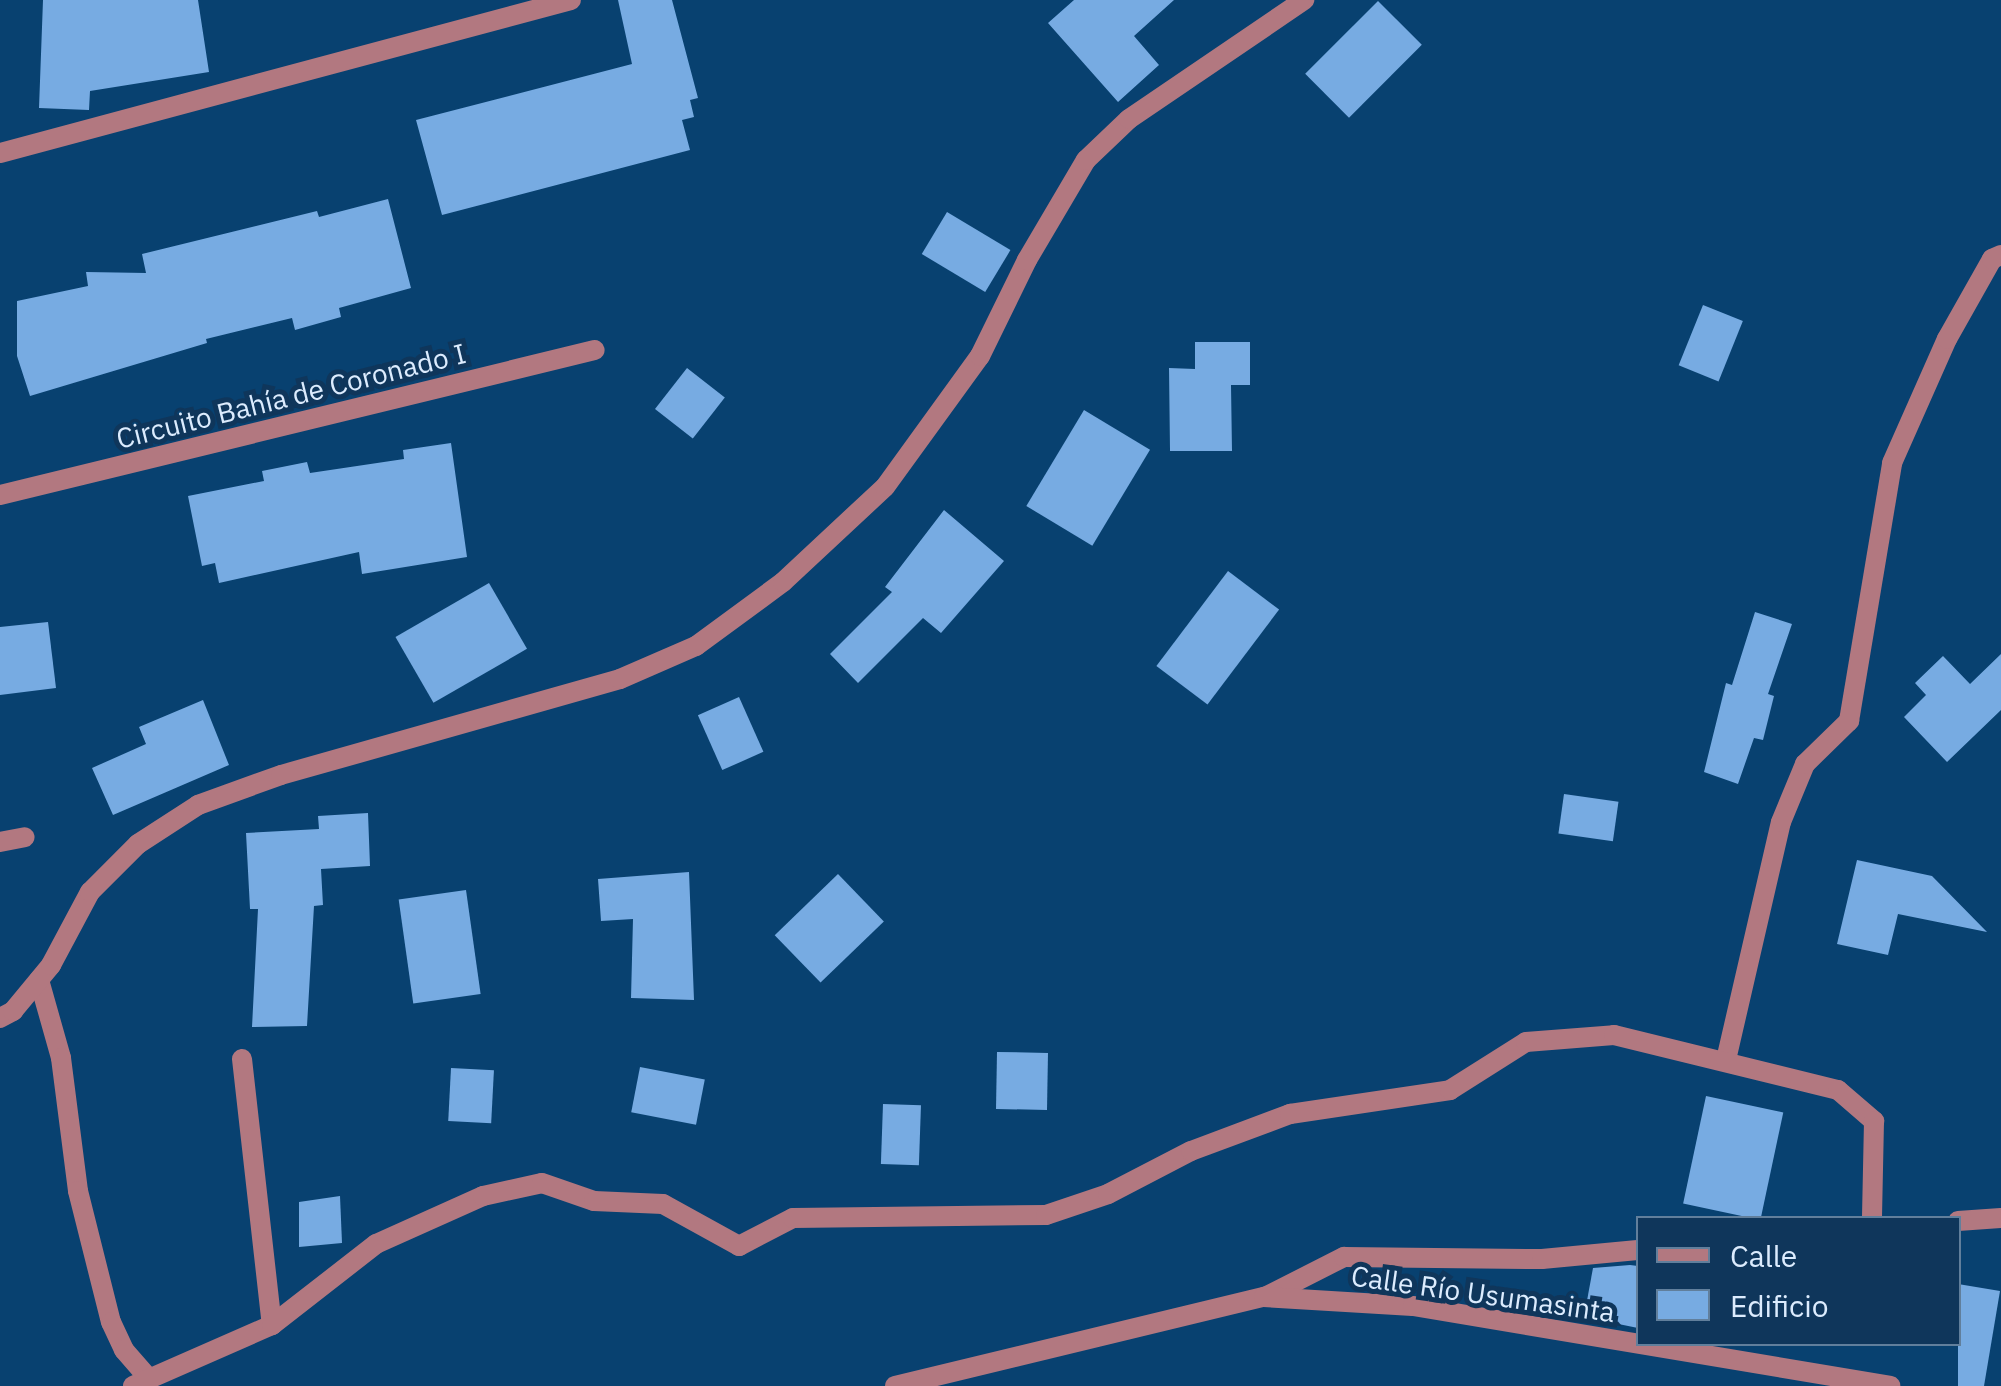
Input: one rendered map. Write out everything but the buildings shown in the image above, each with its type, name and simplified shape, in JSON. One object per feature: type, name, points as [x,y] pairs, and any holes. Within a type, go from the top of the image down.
[{"type":"street","points":[[0,153],[570,0]]},
{"type":"street","points":[[0,1018],[12,1011],[39,980],[90,892],[138,844],[198,805],[281,775],[620,679],[696,646],[784,582],[885,487],[970,370],[1086,160],[1129,119],[1304,0]]},
{"type":"street","points":[[1726,1060],[1781,822],[1806,764],[1849,721],[1892,463],[1947,339],[1992,260],[2001,255]]},
{"type":"street","name":"Circuito Bahía de Coronado I","points":[[0,496],[595,350]]},
{"type":"street","points":[[0,842],[25,836]]},
{"type":"street","points":[[39,980],[61,1058],[78,1191],[111,1322],[141,1382],[272,1325],[376,1244],[483,1196],[542,1183],[594,1201],[664,1204],[739,1246],[792,1218],[1046,1215],[1108,1194],[1191,1151],[1290,1114],[1450,1090],[1526,1042],[1614,1036],[1838,1090],[1874,1122],[1872,1216]]},
{"type":"street","points":[[242,1060],[272,1325]]},
{"type":"street","points":[[1961,1221],[2001,1218]]},
{"type":"street","points":[[1264,1297],[1344,1257],[1542,1259],[1636,1250]]},
{"type":"street","name":"Calle Río Usumasinta","points":[[895,1386],[1264,1297],[1413,1306],[1636,1343]]},
{"type":"street","name":"Calle Río Usumasinta","points":[[1652,1346],[1890,1386]]}]
